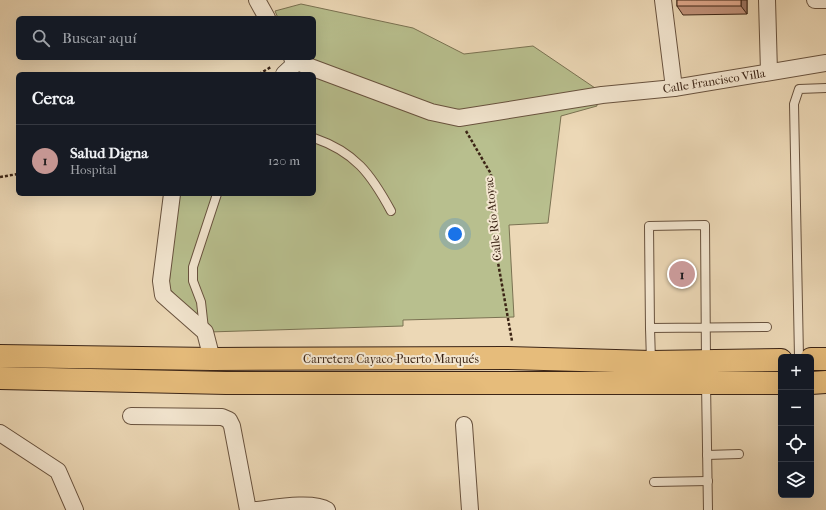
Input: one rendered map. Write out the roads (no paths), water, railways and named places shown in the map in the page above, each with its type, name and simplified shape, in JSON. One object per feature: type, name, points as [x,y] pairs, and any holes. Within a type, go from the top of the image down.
[{"type":"main road","name":"Carretera Cayaco-Puerto Marqués","points":[[0,356],[212,359],[508,358],[650,362],[706,373],[778,383]]},
{"type":"main road","points":[[814,359],[826,359]]},
{"type":"main road","name":"Carretera Cayaco-Puerto Marqués","points":[[0,378],[226,383],[706,373],[778,361]]},
{"type":"main road","points":[[814,383],[826,382]]},
{"type":"street","points":[[257,0],[266,16]]},
{"type":"street","points":[[663,0],[674,88]]},
{"type":"street","points":[[767,0],[769,72]]},
{"type":"street","points":[[815,0],[826,0]]},
{"type":"street","points":[[285,72],[294,60]]},
{"type":"street","name":"Calle Francisco Villa","points":[[294,60],[431,112],[459,118],[602,95],[674,88],[826,63]]},
{"type":"street","points":[[172,196],[161,281],[163,294],[205,332],[212,359]]},
{"type":"street","points":[[131,416],[222,417],[229,420],[232,426],[248,510]]},
{"type":"street","points":[[464,426],[470,510]]},
{"type":"street","points":[[0,433],[58,471],[75,510]]},
{"type":"street","points":[[256,510],[282,507],[322,506],[327,510]]},
{"type":"lane","points":[[799,354],[794,104],[799,89],[826,88]]},
{"type":"lane","points":[[316,139],[332,144],[354,158],[376,183],[391,211]]},
{"type":"lane","points":[[205,332],[201,302],[193,281],[193,267],[216,196]]},
{"type":"lane","points":[[650,362],[649,226],[705,225],[708,510]]},
{"type":"lane","points":[[650,328],[767,327]]},
{"type":"lane","points":[[707,455],[740,454]]},
{"type":"lane","points":[[654,482],[708,481]]},
{"type":"place","name":"Salud Digna","points":[[682,274]]}]
